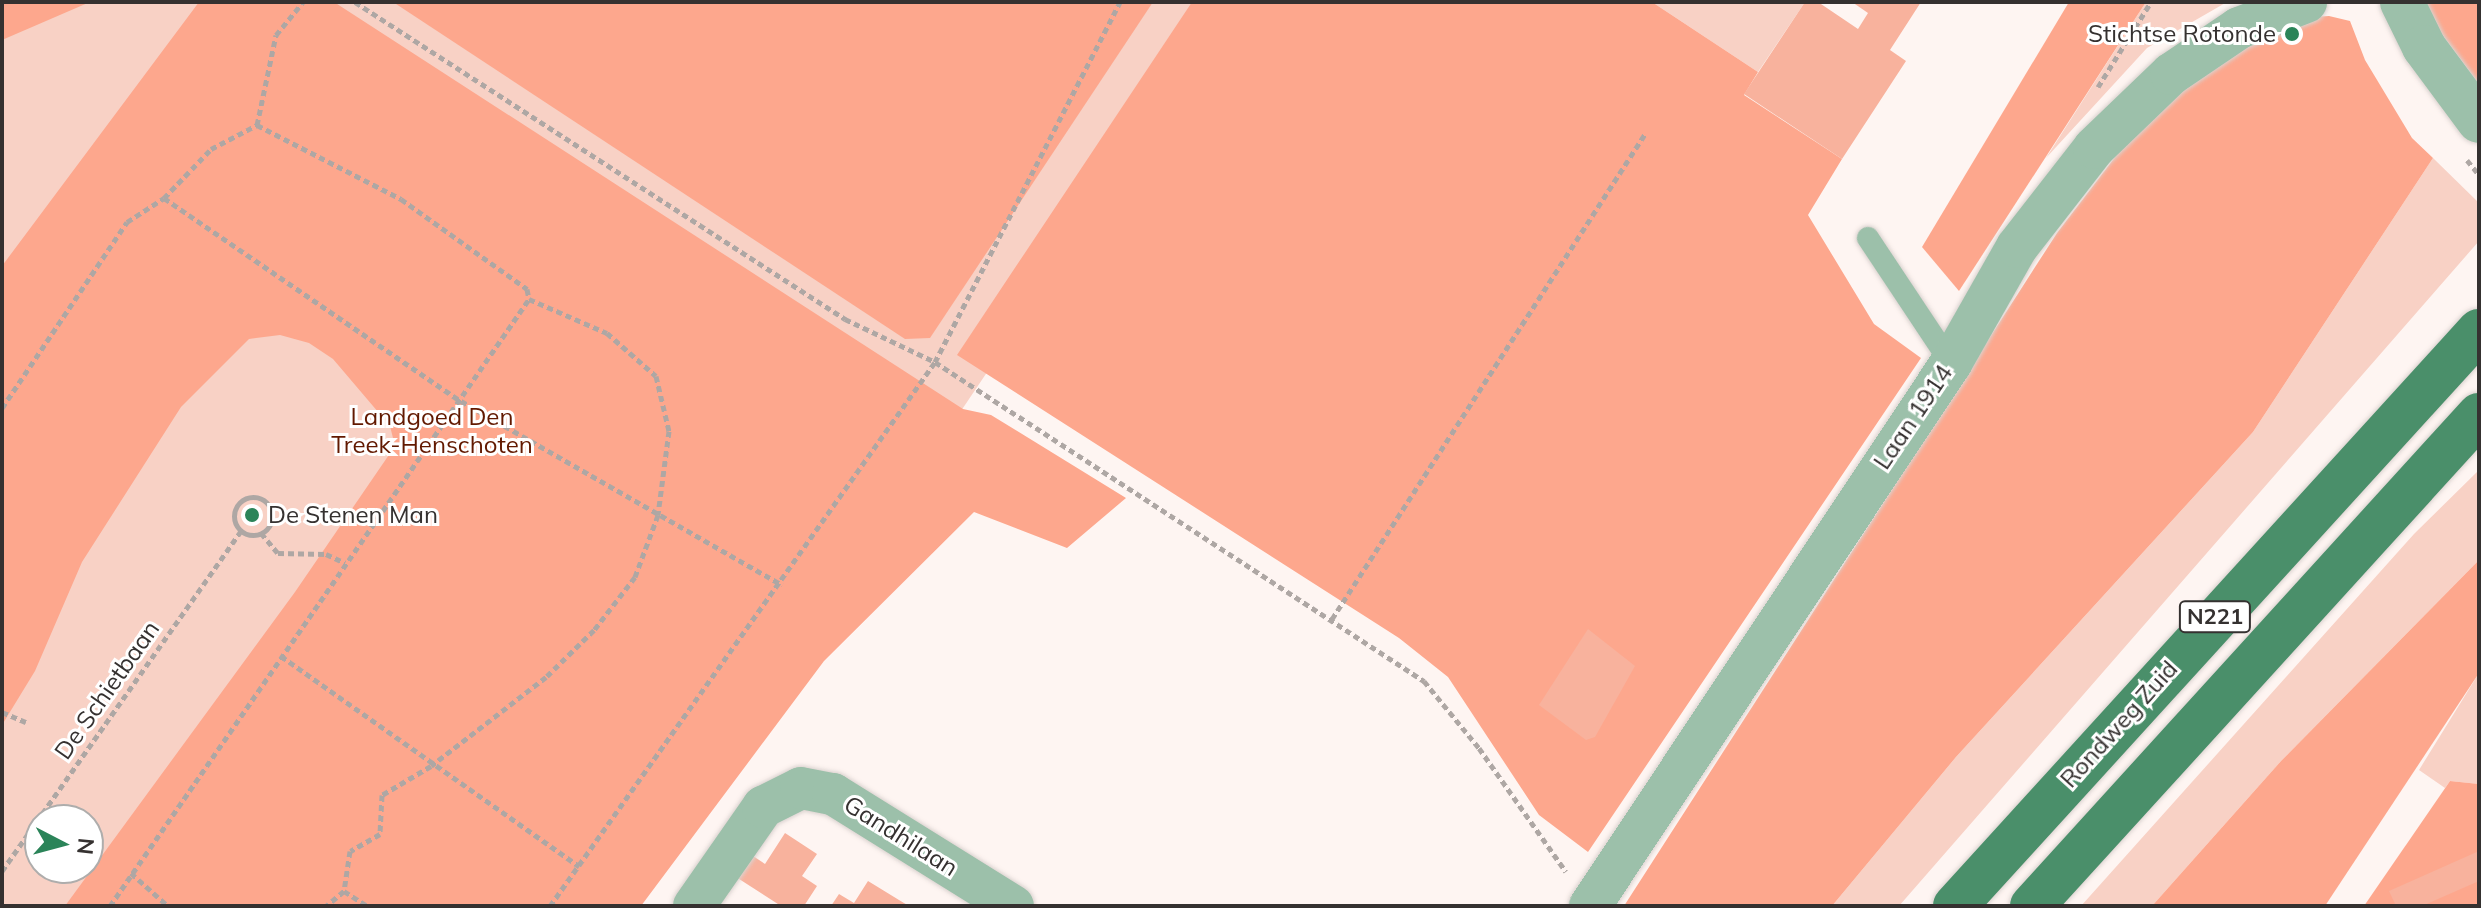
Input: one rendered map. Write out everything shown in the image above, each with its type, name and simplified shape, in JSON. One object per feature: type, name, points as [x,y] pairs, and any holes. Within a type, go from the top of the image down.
[{"type":"main road","name":"Rondweg Zuid","points":[[1955,906],[2479,331]]},
{"type":"main road","name":"N221","points":[[2032,906],[2479,415]]},
{"type":"street","name":"Laan 1914","points":[[1590,905],[1951,363],[2017,247],[2094,148],[2164,79],[2193,58],[2239,28],[2306,2]]},
{"type":"street","points":[[2402,2],[2471,138]]},
{"type":"street","name":"Gandhilaan","points":[[694,906],[763,807],[801,788],[833,794],[1013,906]]},
{"type":"lane","points":[[1868,238],[1951,363]]},
{"type":"path","points":[[257,125],[276,35],[303,2]]},
{"type":"path","points":[[355,2],[845,319],[935,362],[1424,681],[1479,748],[1590,905]]},
{"type":"path","points":[[550,906],[782,585],[935,362],[1120,2]]},
{"type":"path","points":[[2,408],[127,222],[164,198],[211,149],[257,125]]},
{"type":"path","points":[[110,906],[529,299],[527,289],[401,199],[257,125]]},
{"type":"path","points":[[1332,619],[1645,134]]},
{"type":"path","points":[[2471,138],[2479,175]]},
{"type":"path","points":[[164,198],[461,401],[782,585]]},
{"type":"path","points":[[326,906],[344,891],[350,851],[380,834],[382,795],[431,766],[546,677],[594,630],[635,577],[658,515],[669,431],[656,376],[607,333],[529,299]]},
{"type":"path","points":[[261,533],[271,510],[259,498],[242,500],[234,515],[241,531],[261,533],[278,553],[326,554],[345,563]]},
{"type":"path","name":"De Schietbaan","points":[[2,871],[241,531]]},
{"type":"path","points":[[281,656],[431,766],[579,866]]},
{"type":"path","points":[[2,712],[26,722]]},
{"type":"path","points":[[131,873],[168,906]]},
{"type":"path","points":[[344,891],[367,906]]},
{"type":"green space","name":"Landgoed Den Treek-Henschoten","points":[[2,2],[1236,2],[628,906],[2,906]]},
{"type":"green space","points":[[2,2],[90,2],[2,40]]},
{"type":"green space","name":"Landgoed Den Treek-Henschoten","points":[[199,2],[334,2],[963,409],[991,415],[1126,498],[1067,548],[974,512],[824,661],[641,906],[65,906],[81,884],[104,884],[104,853],[295,592],[395,446],[390,426],[333,359],[309,343],[280,335],[249,339],[181,407],[82,562],[35,671],[2,725],[2,266]]},
{"type":"green space","points":[[393,2],[1153,2],[930,338],[905,339]]},
{"type":"green space","points":[[1192,2],[1652,2],[1758,72],[1744,95],[1842,159],[1808,215],[1874,324],[1921,358],[1588,852],[1539,815],[1448,677],[1399,638],[957,355]]},
{"type":"green space","points":[[1652,2],[1805,2],[1758,72]]},
{"type":"green space","points":[[2069,2],[2146,2],[1959,291],[1922,247]]},
{"type":"green space","points":[[2146,2],[2227,2],[2147,48],[2046,158]]},
{"type":"green space","points":[[2423,2],[2479,2],[2479,84],[2430,18]]},
{"type":"green space","points":[[2329,16],[2350,21],[2365,60],[2412,138],[2433,158],[2253,432],[1956,757],[1832,906],[1624,906],[2057,233],[2116,156],[2166,97],[2293,18]]},
{"type":"green space","points":[[2433,158],[2479,203],[2479,241],[1899,906],[1832,906],[1956,757],[2253,432]]},
{"type":"green space","points":[[2479,470],[2479,560],[2281,761],[2152,906],[2081,906],[2414,534]]},
{"type":"green space","points":[[2479,560],[2479,673],[2325,906],[2152,906],[2281,761]]},
{"type":"green space","points":[[2479,673],[2479,784],[2450,781],[2445,788],[2419,770]]},
{"type":"green space","points":[[2450,781],[2479,784],[2479,906],[2364,906]]},
{"type":"building","points":[[1805,2],[1818,2],[1858,29],[1868,13],[1852,2],[1921,2],[1890,50],[1906,61],[1842,159],[1744,94]]},
{"type":"building","points":[[1588,629],[1635,666],[1595,737],[1586,740],[1539,705]]},
{"type":"building","points":[[785,833],[817,854],[802,876],[817,886],[804,906],[781,906],[736,877],[750,854],[765,864]]},
{"type":"building","points":[[2479,851],[2479,881],[2422,906],[2396,906],[2389,891]]},
{"type":"building","points":[[868,881],[909,906],[831,906],[839,894],[854,903]]},
{"type":"place","name":"Stichtse Rotonde","points":[[2292,34]]},
{"type":"place","name":"De Stenen Man","points":[[252,515]]}]
